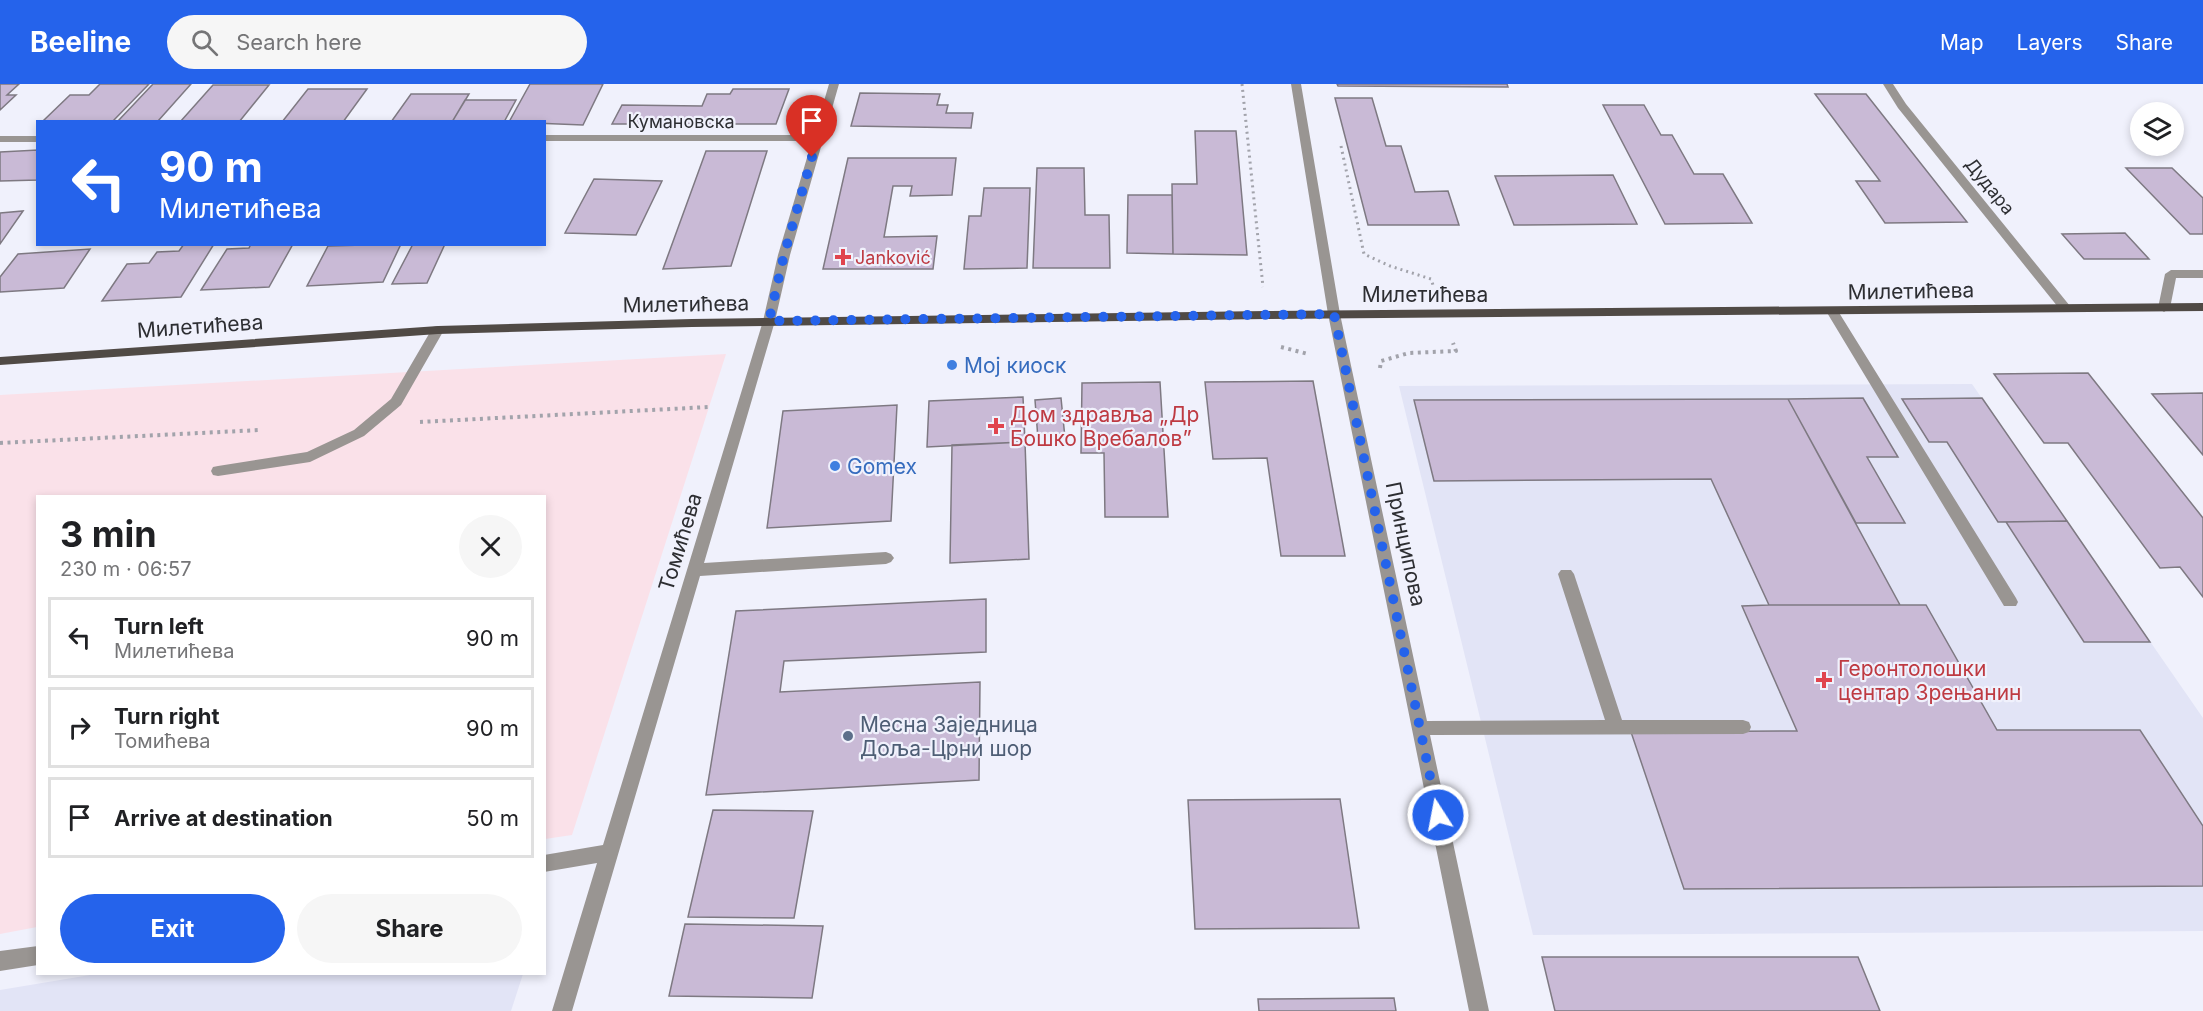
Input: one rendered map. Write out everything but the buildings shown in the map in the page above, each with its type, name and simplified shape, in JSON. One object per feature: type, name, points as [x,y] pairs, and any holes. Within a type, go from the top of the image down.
[{"type":"main road","name":"Милетићева","points":[[0,361],[438,330],[769,321],[2203,307]]},
{"type":"street","name":"Томићева","points":[[562,1011],[769,321],[784,255],[834,84]]},
{"type":"street","name":"Принципова","points":[[1296,84],[1334,314],[1479,1011]]},
{"type":"street","name":"Дудара","points":[[1888,84],[1902,106],[2066,309]]},
{"type":"street","name":"Кумановска","points":[[546,138],[817,138]]},
{"type":"street","points":[[0,139],[36,139]]},
{"type":"street","points":[[2164,308],[2171,274],[2203,274]]},
{"type":"street","points":[[1832,311],[2010,602]]},
{"type":"street","points":[[218,471],[310,457],[359,433],[396,402],[438,330]]},
{"type":"street","points":[[694,570],[886,558]]},
{"type":"street","points":[[1566,574],[1616,728]]},
{"type":"street","points":[[1421,728],[1743,727]]},
{"type":"street","points":[[546,864],[608,853]]},
{"type":"street","points":[[0,961],[36,955]]},
{"type":"path","points":[[1340,141],[1364,254],[1390,266],[1431,279],[1443,313]]},
{"type":"shaded area","points":[[726,354],[572,835],[546,839],[546,495],[36,495],[36,927],[0,934],[0,395]]},
{"type":"shaded area","name":"Геронтолошки центар Зрењанин","points":[[1972,384],[2203,718],[2203,931],[1533,935],[1399,386]]},
{"type":"shaded area","points":[[90,975],[523,975],[511,1011],[0,1011],[0,990]]},
{"type":"place","name":"Janković","points":[[843,257]]},
{"type":"place","name":"Мој киоск","points":[[952,365]]},
{"type":"place","name":"Дом здравља „Др Бошко Вребалов”","points":[[996,426]]},
{"type":"place","name":"Gomex","points":[[835,466]]},
{"type":"place","name":"Геронтолошки центар Зрењанин","points":[[1824,680]]},
{"type":"place","name":"Месна Заједница Доља-Црни шор","points":[[848,736]]},
{"type":"route","points":[[812,157],[784,255],[769,321],[1334,314],[1438,815]]}]
